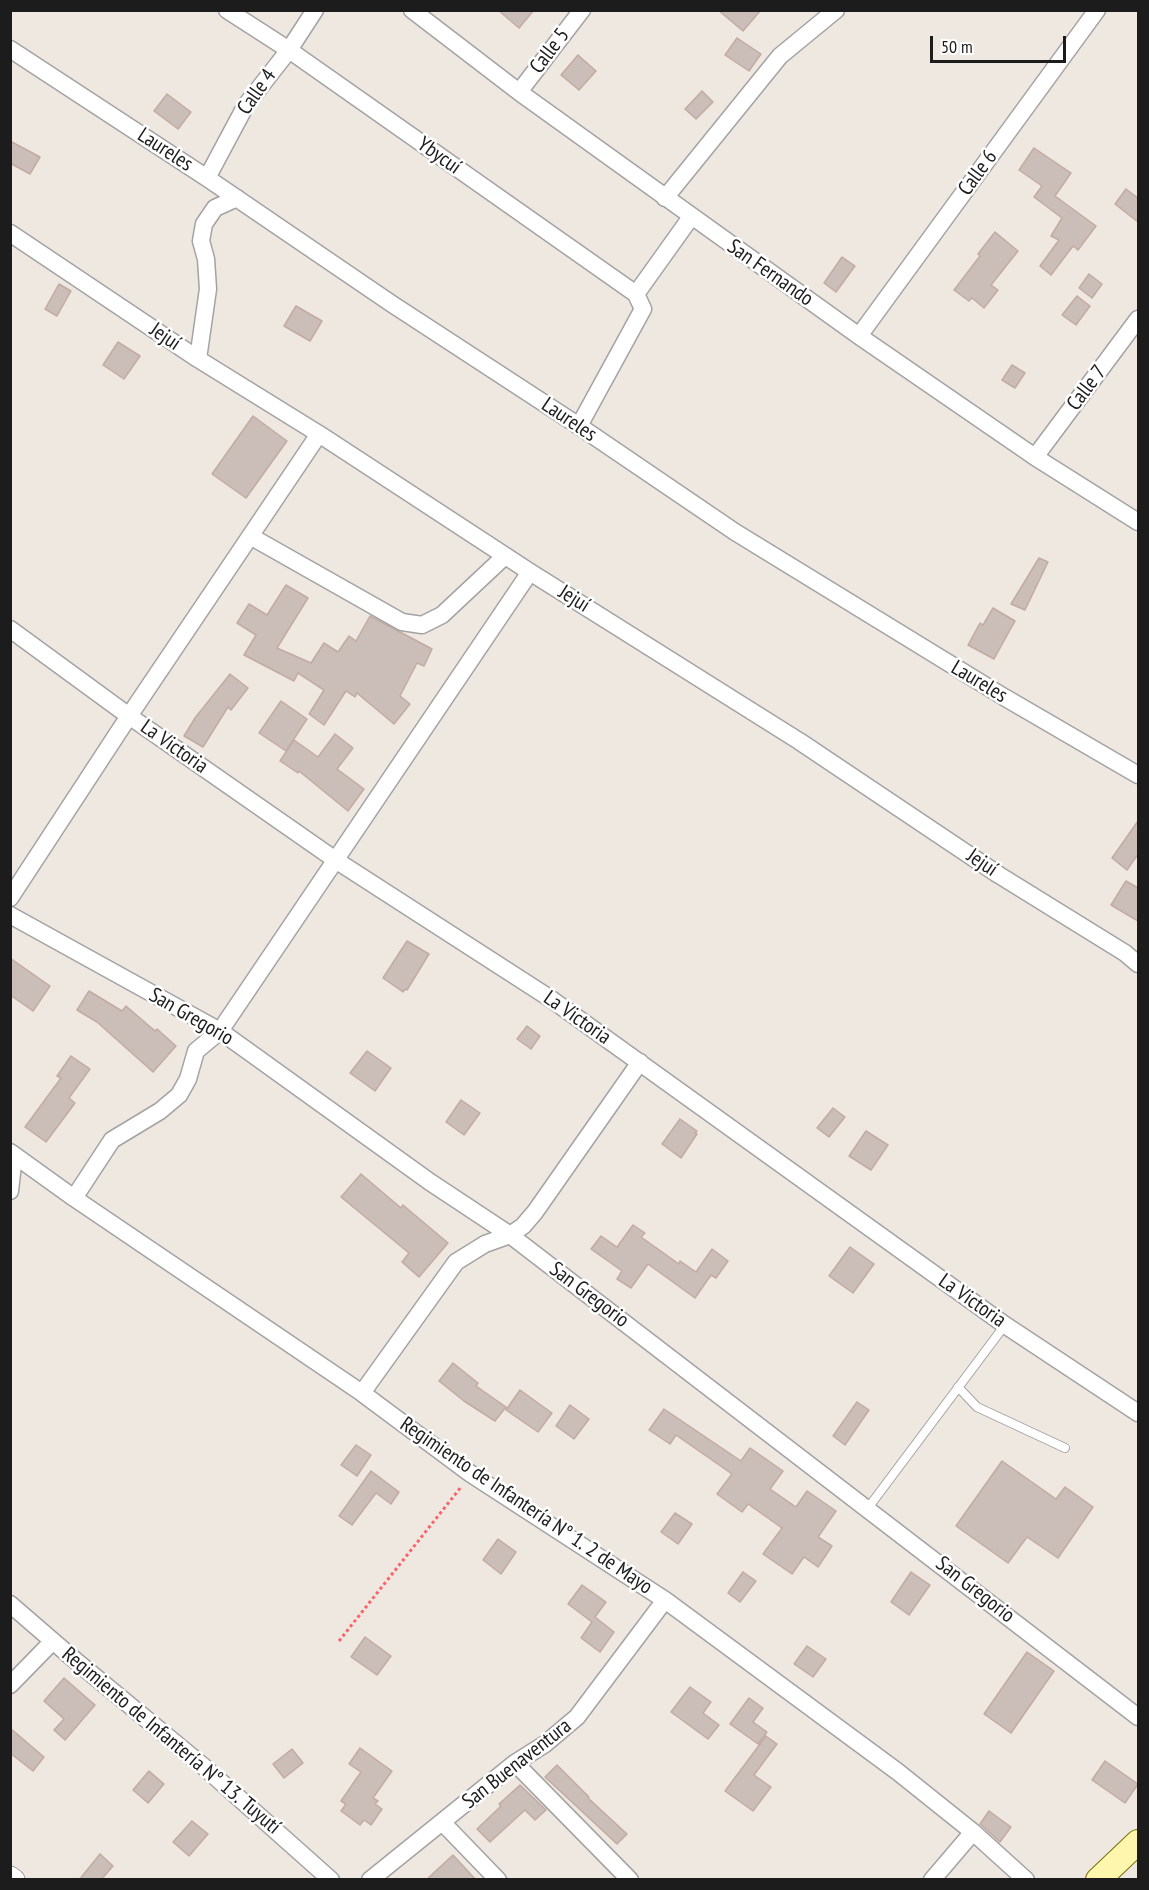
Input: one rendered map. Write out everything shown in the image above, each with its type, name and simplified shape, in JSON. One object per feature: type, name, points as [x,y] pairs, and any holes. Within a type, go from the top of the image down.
[{"type":"main road","points":[[1098,1880],[1138,1842]]},
{"type":"street","name":"Ybycuí","points":[[227,10],[289,50],[640,302]]},
{"type":"street","name":"Calle 4","points":[[207,178],[246,105],[289,50],[315,10]]},
{"type":"street","name":"San Fernando","points":[[412,10],[519,92],[859,336],[1035,458],[1138,522]]},
{"type":"street","name":"Calle 5","points":[[519,92],[582,10]]},
{"type":"street","points":[[665,198],[780,56],[836,10]]},
{"type":"street","name":"Calle 6","points":[[859,336],[1097,10]]},
{"type":"street","name":"Laureles","points":[[10,49],[207,178],[735,532],[1004,697],[1138,775]]},
{"type":"street","points":[[198,359],[208,289],[206,259],[201,241],[204,224],[215,208],[237,198]]},
{"type":"street","points":[[579,426],[640,302],[691,217]]},
{"type":"street","name":"Jejuí","points":[[10,233],[198,359],[799,741],[999,874],[1125,953],[1138,964]]},
{"type":"street","name":"Calle 7","points":[[1035,458],[1138,319]]},
{"type":"street","points":[[10,898],[129,716],[319,434]]},
{"type":"street","points":[[250,537],[402,622],[422,625],[441,615],[505,555]]},
{"type":"street","points":[[74,1198],[112,1140],[160,1111],[179,1095],[188,1079],[196,1051],[220,1031],[337,861],[530,572]]},
{"type":"street","name":"La Victoria","points":[[10,629],[129,716],[337,861],[550,999],[1005,1324],[1138,1413]]},
{"type":"street","name":"San Gregorio","points":[[10,915],[220,1031],[430,1182],[510,1235],[1138,1717]]},
{"type":"street","points":[[362,1393],[456,1262],[485,1244],[510,1235],[523,1226],[535,1212],[640,1062]]},
{"type":"street","points":[[10,1191],[12,1153]]},
{"type":"street","name":"Regimiento de Infantería N° 1. 2 de Mayo","points":[[12,1153],[74,1198],[362,1393],[471,1474],[665,1600],[898,1772],[973,1832],[1026,1880]]},
{"type":"street","name":"San Buenaventura","points":[[370,1880],[515,1763],[545,1744],[577,1717],[665,1600]]},
{"type":"street","name":"Regimiento de Infantería N° 13. Tuyutí","points":[[10,1604],[203,1766],[332,1880]]},
{"type":"street","points":[[10,1685],[52,1641]]},
{"type":"street","points":[[515,1763],[630,1880]]},
{"type":"street","points":[[442,1822],[498,1880]]},
{"type":"street","points":[[932,1880],[973,1832]]},
{"type":"lane","points":[[868,1508],[1005,1324]]},
{"type":"lane","points":[[958,1387],[977,1407],[1065,1448]]},
{"type":"path","points":[[339,1641],[471,1474]]},
{"type":"building","points":[[498,10],[534,10],[519,28]]},
{"type":"building","points":[[718,10],[761,10],[743,31]]},
{"type":"building","points":[[737,38],[761,54],[749,71],[725,55]]},
{"type":"building","points":[[578,55],[596,71],[579,90],[561,75]]},
{"type":"building","points":[[702,91],[713,102],[696,119],[685,109]]},
{"type":"building","points":[[167,94],[191,112],[178,129],[154,111]]},
{"type":"building","points":[[10,141],[40,157],[30,174],[10,163]]},
{"type":"building","points":[[1034,148],[1071,173],[1055,196],[1096,226],[1078,250],[1073,246],[1051,275],[1040,266],[1059,240],[1051,236],[1062,218],[1034,197],[1042,186],[1019,170]]},
{"type":"building","points":[[1126,189],[1138,198],[1138,222],[1115,204]]},
{"type":"building","points":[[995,232],[1018,251],[991,285],[998,290],[984,308],[972,298],[969,301],[954,290]]},
{"type":"building","points":[[842,257],[855,266],[836,292],[824,283]]},
{"type":"building","points":[[1089,274],[1102,284],[1092,298],[1079,288]]},
{"type":"building","points":[[59,284],[71,291],[57,316],[45,309]]},
{"type":"building","points":[[1077,296],[1090,306],[1076,325],[1062,315]]},
{"type":"building","points":[[296,306],[322,321],[310,341],[284,326]]},
{"type":"building","points":[[118,342],[140,356],[124,379],[103,365]]},
{"type":"building","points":[[1012,365],[1025,373],[1015,388],[1002,380]]},
{"type":"building","points":[[253,416],[287,441],[246,498],[212,474]]},
{"type":"building","points":[[1039,558],[1048,562],[1025,610],[1011,604]]},
{"type":"building","points":[[286,585],[308,598],[277,648],[311,663],[324,643],[338,652],[349,636],[356,641],[370,616],[432,649],[424,666],[417,663],[400,696],[410,704],[394,724],[357,693],[355,697],[346,691],[324,725],[309,714],[324,690],[298,673],[294,681],[244,655],[256,635],[237,623],[249,604],[267,615]]},
{"type":"building","points":[[993,608],[1015,621],[994,659],[968,645],[980,623],[983,625]]},
{"type":"building","points":[[230,674],[248,688],[231,710],[228,707],[203,747],[184,736],[195,718]]},
{"type":"building","points":[[281,701],[307,719],[286,751],[259,733]]},
{"type":"building","points":[[335,734],[353,748],[337,769],[364,789],[348,811],[299,771],[298,773],[280,761],[294,740],[318,757]]},
{"type":"building","points":[[1138,821],[1138,854],[1127,870],[1112,858]]},
{"type":"building","points":[[1126,881],[1138,888],[1138,921],[1111,905]]},
{"type":"building","points":[[407,941],[429,954],[407,990],[403,992],[383,978]]},
{"type":"building","points":[[10,958],[50,986],[33,1011],[10,995]]},
{"type":"building","points":[[89,991],[122,1011],[126,1006],[176,1046],[153,1072],[97,1022],[77,1010]]},
{"type":"building","points":[[527,1026],[540,1036],[531,1049],[517,1039]]},
{"type":"building","points":[[367,1051],[391,1068],[375,1091],[350,1073]]},
{"type":"building","points":[[71,1056],[90,1069],[69,1098],[75,1103],[46,1142],[25,1127],[61,1078],[57,1076]]},
{"type":"building","points":[[461,1100],[480,1113],[464,1135],[446,1122]]},
{"type":"building","points":[[833,1108],[845,1117],[829,1137],[817,1128]]},
{"type":"building","points":[[680,1119],[697,1131],[681,1158],[662,1144]]},
{"type":"building","points":[[866,1131],[888,1145],[871,1170],[849,1156]]},
{"type":"building","points":[[361,1174],[401,1208],[403,1205],[448,1243],[419,1277],[402,1262],[409,1253],[341,1197]]},
{"type":"building","points":[[633,1225],[645,1233],[641,1237],[679,1264],[680,1261],[696,1272],[712,1249],[728,1261],[716,1278],[711,1275],[695,1298],[648,1264],[631,1288],[617,1279],[622,1271],[591,1249],[601,1236],[617,1247]]},
{"type":"building","points":[[850,1247],[874,1264],[853,1293],[829,1276]]},
{"type":"building","points":[[453,1363],[478,1383],[476,1386],[506,1407],[495,1421],[439,1381]]},
{"type":"building","points":[[520,1390],[552,1413],[538,1432],[506,1410]]},
{"type":"building","points":[[857,1402],[869,1410],[845,1445],[833,1436]]},
{"type":"building","points":[[570,1405],[589,1419],[574,1439],[556,1426]]},
{"type":"building","points":[[664,1409],[741,1461],[750,1448],[783,1471],[770,1489],[796,1507],[807,1491],[836,1511],[818,1537],[832,1546],[818,1567],[804,1557],[792,1574],[763,1554],[782,1528],[748,1504],[742,1512],[717,1494],[732,1474],[676,1435],[670,1444],[649,1430]]},
{"type":"building","points":[[356,1445],[371,1455],[357,1476],[341,1465]]},
{"type":"building","points":[[1002,1461],[1056,1499],[1065,1487],[1093,1507],[1058,1558],[1027,1537],[1008,1563],[956,1526]]},
{"type":"building","points":[[371,1471],[399,1492],[391,1504],[376,1493],[352,1525],[339,1516]]},
{"type":"building","points":[[675,1513],[692,1524],[678,1544],[661,1532]]},
{"type":"building","points":[[498,1539],[516,1552],[501,1574],[483,1560]]},
{"type":"building","points":[[743,1572],[756,1581],[740,1602],[728,1593]]},
{"type":"building","points":[[911,1572],[930,1585],[909,1615],[891,1602]]},
{"type":"building","points":[[582,1585],[606,1602],[595,1617],[614,1632],[600,1652],[581,1638],[592,1622],[568,1604]]},
{"type":"building","points":[[365,1637],[391,1656],[377,1675],[351,1657]]},
{"type":"building","points":[[807,1646],[826,1659],[813,1677],[794,1664]]},
{"type":"building","points":[[1027,1652],[1054,1671],[1011,1733],[984,1714]]},
{"type":"building","points":[[64,1678],[95,1705],[65,1740],[54,1730],[64,1719],[44,1701]]},
{"type":"building","points":[[690,1687],[711,1702],[703,1713],[719,1725],[708,1739],[671,1712]]},
{"type":"building","points":[[749,1698],[763,1708],[753,1722],[767,1732],[758,1744],[730,1724]]},
{"type":"building","points":[[10,1728],[44,1757],[33,1771],[10,1753]]},
{"type":"building","points":[[766,1736],[777,1744],[754,1775],[771,1787],[753,1811],[725,1791]]},
{"type":"building","points":[[360,1748],[392,1771],[373,1798],[378,1801],[375,1804],[382,1809],[371,1825],[364,1820],[360,1825],[341,1811],[346,1804],[341,1801],[361,1772],[349,1764]]},
{"type":"building","points":[[292,1749],[303,1763],[284,1778],[273,1764]]},
{"type":"building","points":[[1105,1761],[1138,1784],[1125,1803],[1092,1780]]},
{"type":"building","points":[[557,1765],[627,1834],[617,1844],[545,1777]]},
{"type":"building","points":[[149,1771],[164,1784],[148,1803],[133,1790]]},
{"type":"building","points":[[520,1785],[546,1810],[535,1820],[525,1810],[490,1842],[477,1829]]},
{"type":"building","points":[[989,1811],[1011,1827],[1000,1842],[980,1824]]},
{"type":"building","points":[[192,1821],[208,1834],[189,1856],[173,1842]]},
{"type":"building","points":[[100,1854],[113,1866],[101,1880],[79,1880]]},
{"type":"building","points":[[453,1855],[476,1880],[426,1880]]}]
